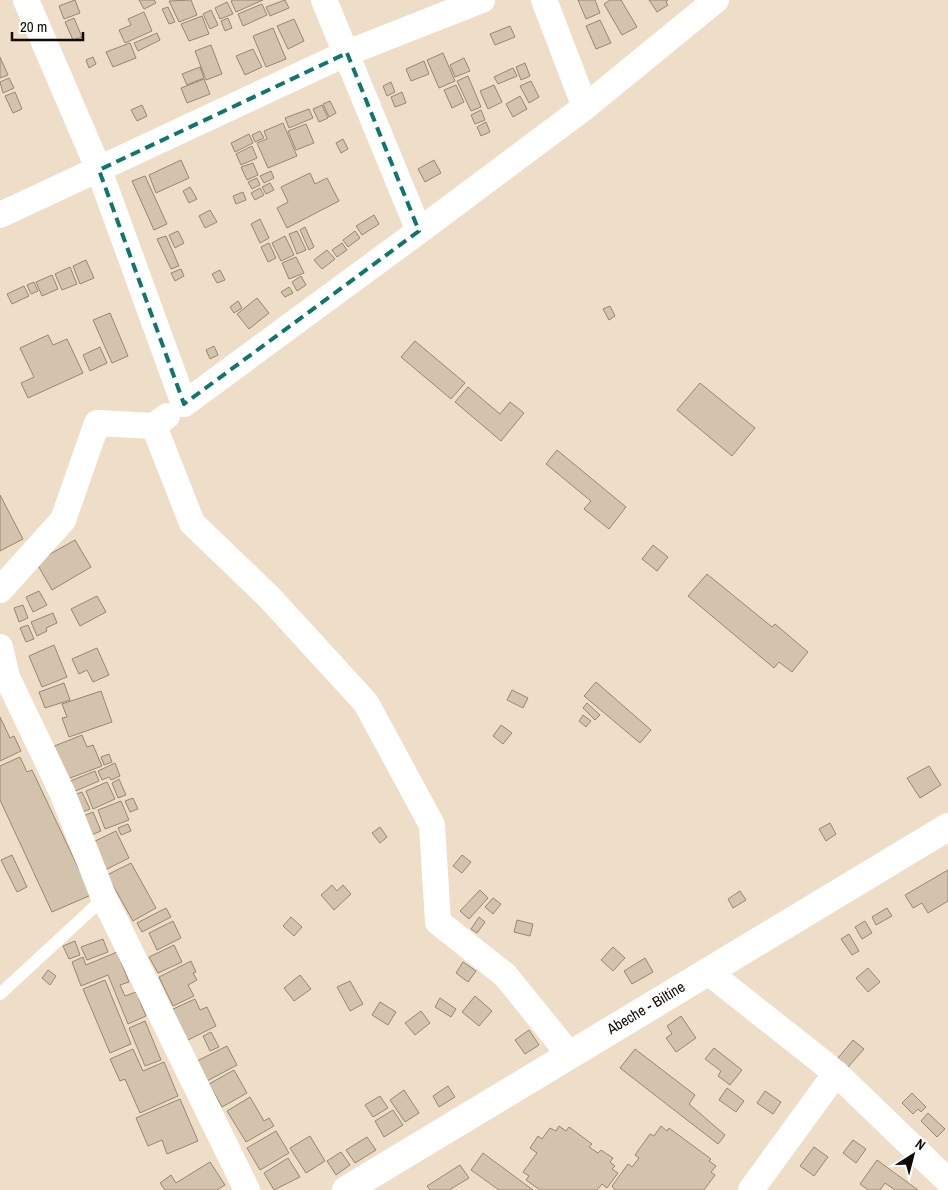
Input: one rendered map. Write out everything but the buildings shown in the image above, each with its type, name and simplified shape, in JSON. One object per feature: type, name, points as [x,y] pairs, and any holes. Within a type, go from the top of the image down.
[{"type":"main road","name":"Abeche - Biltine","points":[[346,1190],[948,827]]},
{"type":"street","points":[[26,0],[99,170],[184,404]]},
{"type":"street","points":[[324,0],[419,231]]},
{"type":"street","points":[[0,215],[347,53],[482,0]]},
{"type":"street","points":[[544,0],[585,107]]},
{"type":"street","points":[[0,590],[63,520],[97,423],[154,426],[585,107],[716,0]]},
{"type":"street","points":[[154,426],[192,523],[268,596],[366,703],[432,825],[438,922],[505,975],[569,1054]]},
{"type":"street","points":[[0,647],[8,677],[62,792],[104,898],[248,1190]]},
{"type":"street","points":[[707,971],[836,1073],[948,1181]]},
{"type":"street","points":[[751,1190],[836,1073]]},
{"type":"lane","points":[[0,994],[104,898]]},
{"type":"highlighted area","points":[[347,53],[419,231],[184,404],[99,170]]}]
